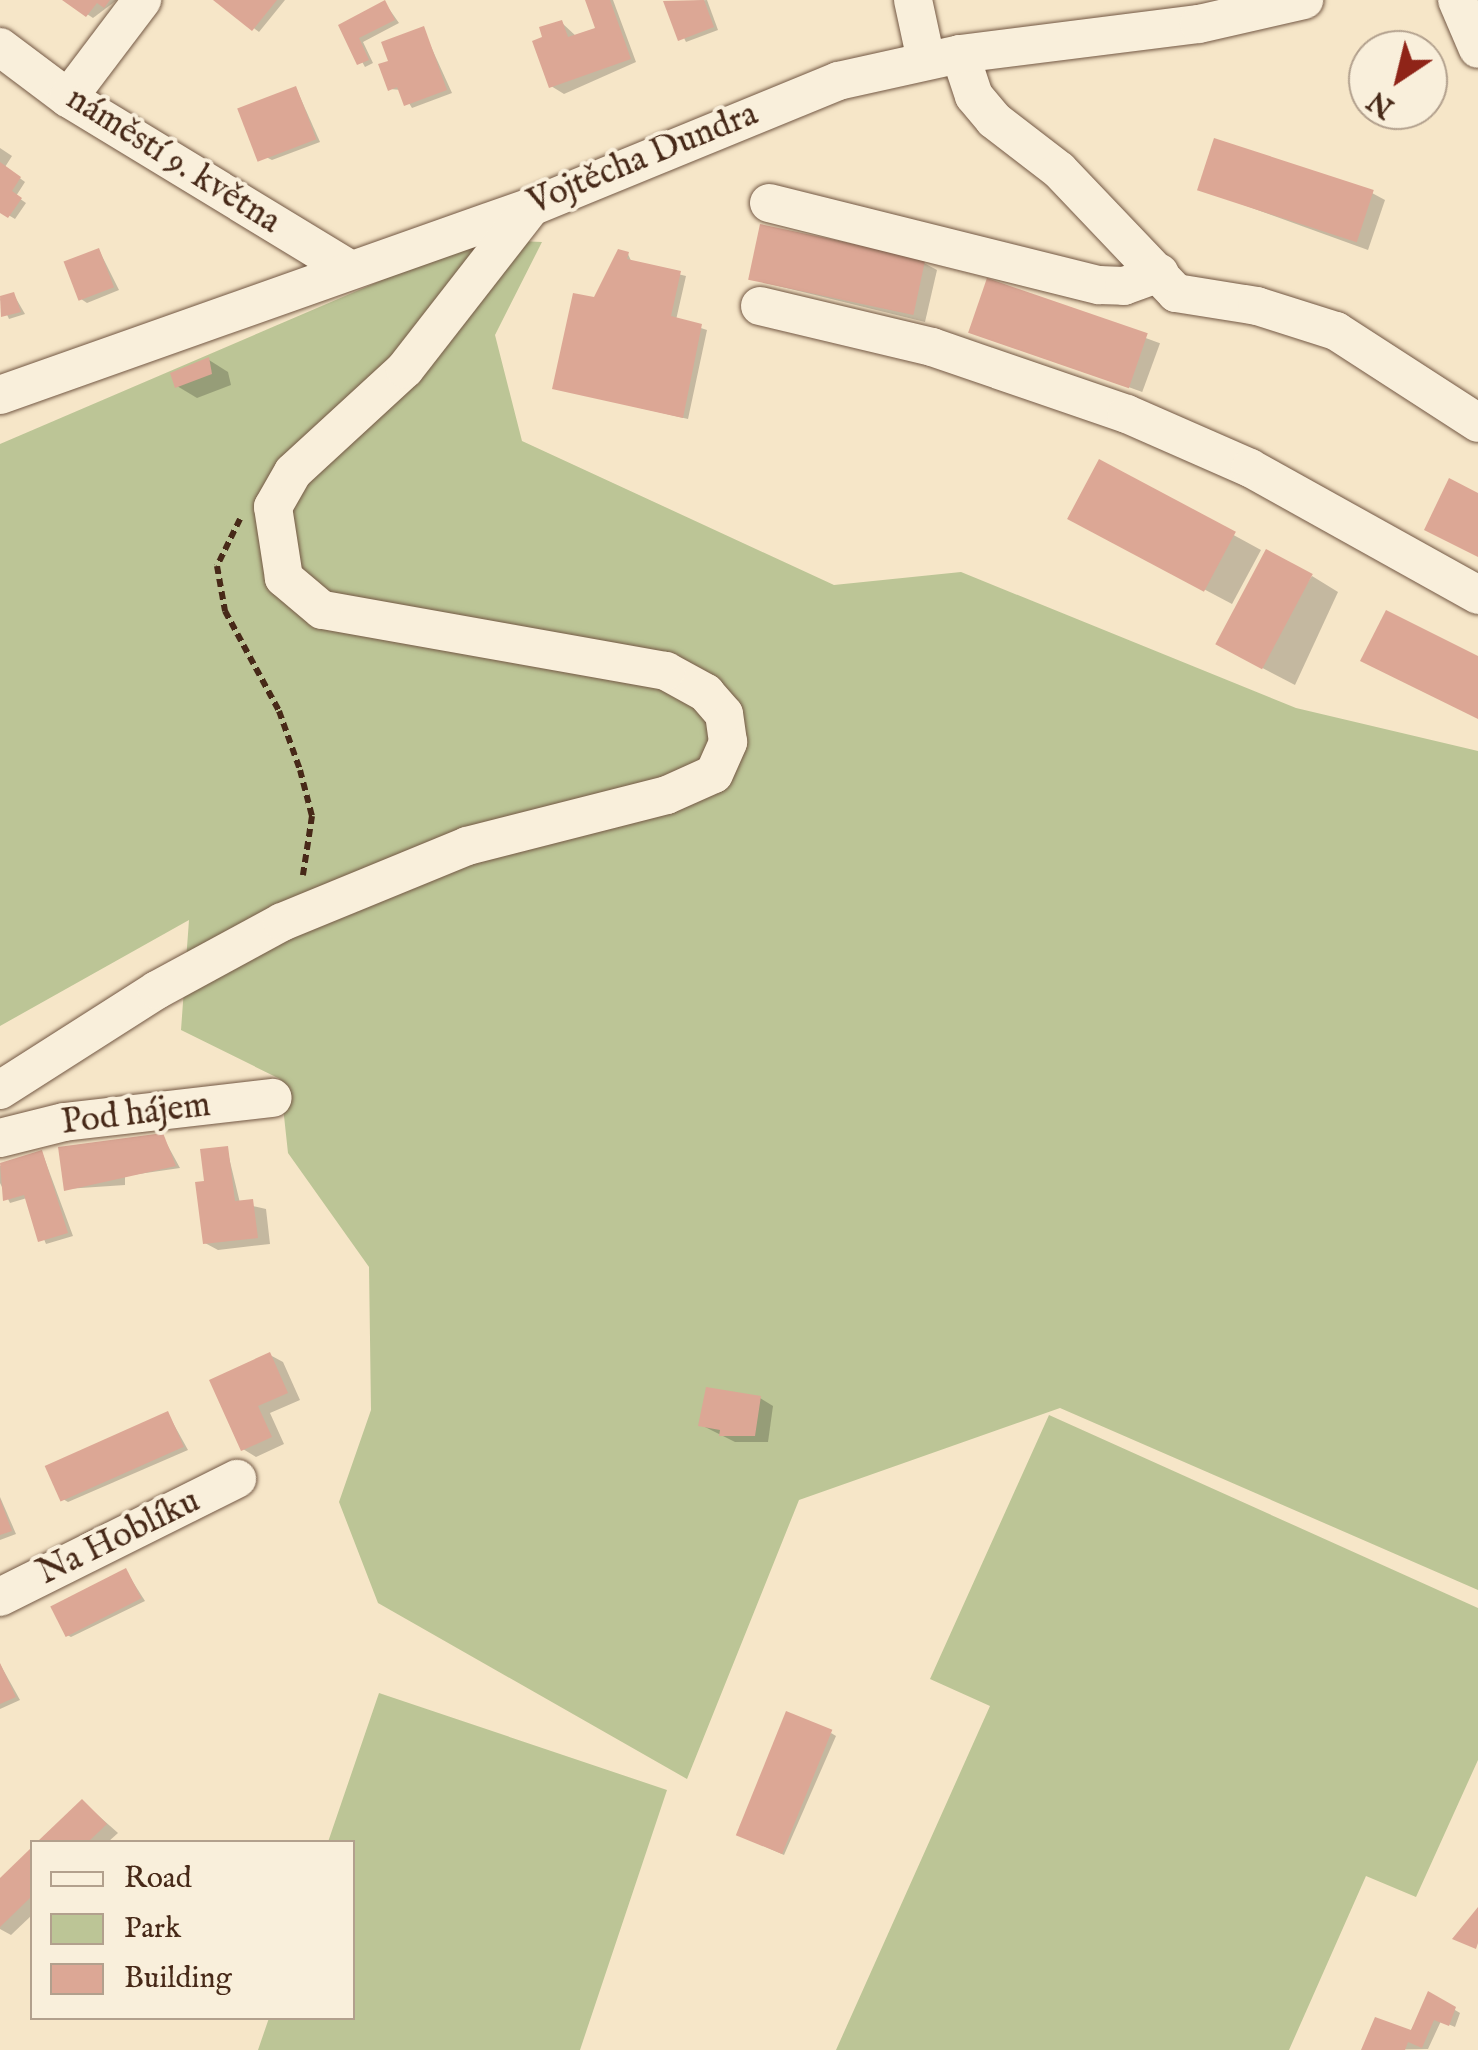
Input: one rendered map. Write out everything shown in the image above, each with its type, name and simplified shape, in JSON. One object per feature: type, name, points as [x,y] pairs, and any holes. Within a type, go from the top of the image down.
[{"type":"street","points":[[68,98],[142,0]]},
{"type":"street","points":[[913,0],[943,57],[994,120],[1059,170],[1176,293],[1257,306],[1336,331],[1478,423]]},
{"type":"street","name":"Vojtěcha Dundra","points":[[0,395],[530,207],[838,81],[943,57],[1199,24],[1304,0]]},
{"type":"street","points":[[1457,0],[1478,49]]},
{"type":"street","name":"náměstí 9. května","points":[[0,47],[68,98],[351,270]]},
{"type":"street","points":[[769,203],[1099,286],[1124,286],[1160,273]]},
{"type":"street","points":[[0,1090],[156,990],[282,922],[468,846],[667,795],[714,774],[728,742],[724,714],[706,693],[666,671],[322,610],[284,578],[273,507],[293,472],[404,369],[530,207]]},
{"type":"street","points":[[760,306],[932,348],[1126,414],[1250,468],[1478,594]]},
{"type":"street","name":"Pod hájem","points":[[0,1138],[64,1122],[273,1098]]},
{"type":"street","name":"Na Hoblíku","points":[[0,1597],[237,1479]]},
{"type":"path","points":[[225,611],[279,710],[312,816],[302,881],[282,922]]},
{"type":"green space","points":[[478,239],[542,242],[495,335],[522,441],[834,585],[961,572],[1296,708],[1478,751],[1478,1590],[1060,1408],[799,1500],[687,1779],[378,1603],[339,1502],[371,1410],[369,1267],[288,1153],[280,1079],[181,1030],[189,920],[0,1026],[0,444]]},
{"type":"green space","points":[[1049,1415],[1478,1608],[1478,1760],[1416,1897],[1366,1876],[1289,2050],[836,2050],[990,1706],[930,1679]]},
{"type":"green space","points":[[379,1693],[667,1790],[580,2050],[258,2050],[268,2020],[355,2020],[355,1840],[329,1840]]},
{"type":"building","points":[[62,0],[110,0],[104,8],[97,3],[86,17]]},
{"type":"building","points":[[213,0],[277,0],[252,31]]},
{"type":"building","points":[[385,0],[395,20],[359,38],[369,60],[357,65],[338,25]]},
{"type":"building","points":[[585,0],[610,0],[631,59],[549,88],[532,41],[542,37],[539,27],[562,20],[568,37],[595,28]]},
{"type":"building","points":[[704,0],[714,27],[678,41],[663,1]]},
{"type":"building","points":[[424,26],[447,90],[404,106],[397,87],[388,91],[378,64],[388,61],[381,42]]},
{"type":"building","points":[[296,86],[316,139],[258,162],[237,109]]},
{"type":"building","points":[[1214,138],[1374,190],[1357,242],[1197,190]]},
{"type":"building","points":[[0,162],[21,177],[12,191],[22,198],[8,218],[0,213]]},
{"type":"building","points":[[760,224],[925,259],[913,315],[748,280]]},
{"type":"building","points":[[99,248],[114,287],[79,301],[64,262]]},
{"type":"building","points":[[618,249],[629,252],[627,259],[681,271],[671,316],[702,324],[683,418],[552,389],[573,293],[594,297]]},
{"type":"building","points":[[987,278],[1148,333],[1129,388],[968,333]]},
{"type":"building","points":[[14,292],[21,312],[1,317],[0,296]]},
{"type":"building","points":[[209,357],[212,374],[175,388],[170,373]]},
{"type":"building","points":[[1099,459],[1236,532],[1204,592],[1067,519]]},
{"type":"building","points":[[1449,478],[1478,493],[1478,557],[1424,530]]},
{"type":"building","points":[[1266,549],[1313,574],[1262,669],[1215,644]]},
{"type":"building","points":[[1386,610],[1478,656],[1478,719],[1360,661]]},
{"type":"building","points":[[163,1133],[176,1166],[64,1191],[58,1147]]},
{"type":"building","points":[[228,1146],[235,1201],[253,1199],[258,1238],[203,1244],[195,1182],[204,1181],[200,1149]]},
{"type":"building","points":[[42,1150],[68,1233],[38,1242],[24,1195],[3,1201],[0,1163]]},
{"type":"building","points":[[270,1352],[288,1393],[258,1406],[272,1437],[241,1451],[209,1380]]},
{"type":"building","points":[[706,1387],[761,1396],[755,1436],[719,1436],[720,1430],[698,1426]]},
{"type":"building","points":[[168,1411],[184,1447],[61,1502],[45,1466]]},
{"type":"building","points":[[0,1499],[12,1531],[0,1535]]},
{"type":"building","points":[[126,1568],[141,1598],[66,1637],[50,1607]]},
{"type":"building","points":[[0,1663],[16,1697],[0,1704]]},
{"type":"building","points":[[786,1711],[832,1730],[782,1854],[736,1835]]},
{"type":"building","points":[[82,1799],[107,1824],[90,1840],[39,1840]]},
{"type":"building","points":[[30,1849],[30,1898],[0,1927],[0,1878]]},
{"type":"building","points":[[1478,1907],[1478,1943],[1476,1949],[1452,1939]]},
{"type":"building","points":[[1428,1991],[1456,2007],[1449,2026],[1434,2020],[1422,2048],[1408,2042],[1405,2050],[1361,2050],[1375,2017],[1411,2030]]}]
